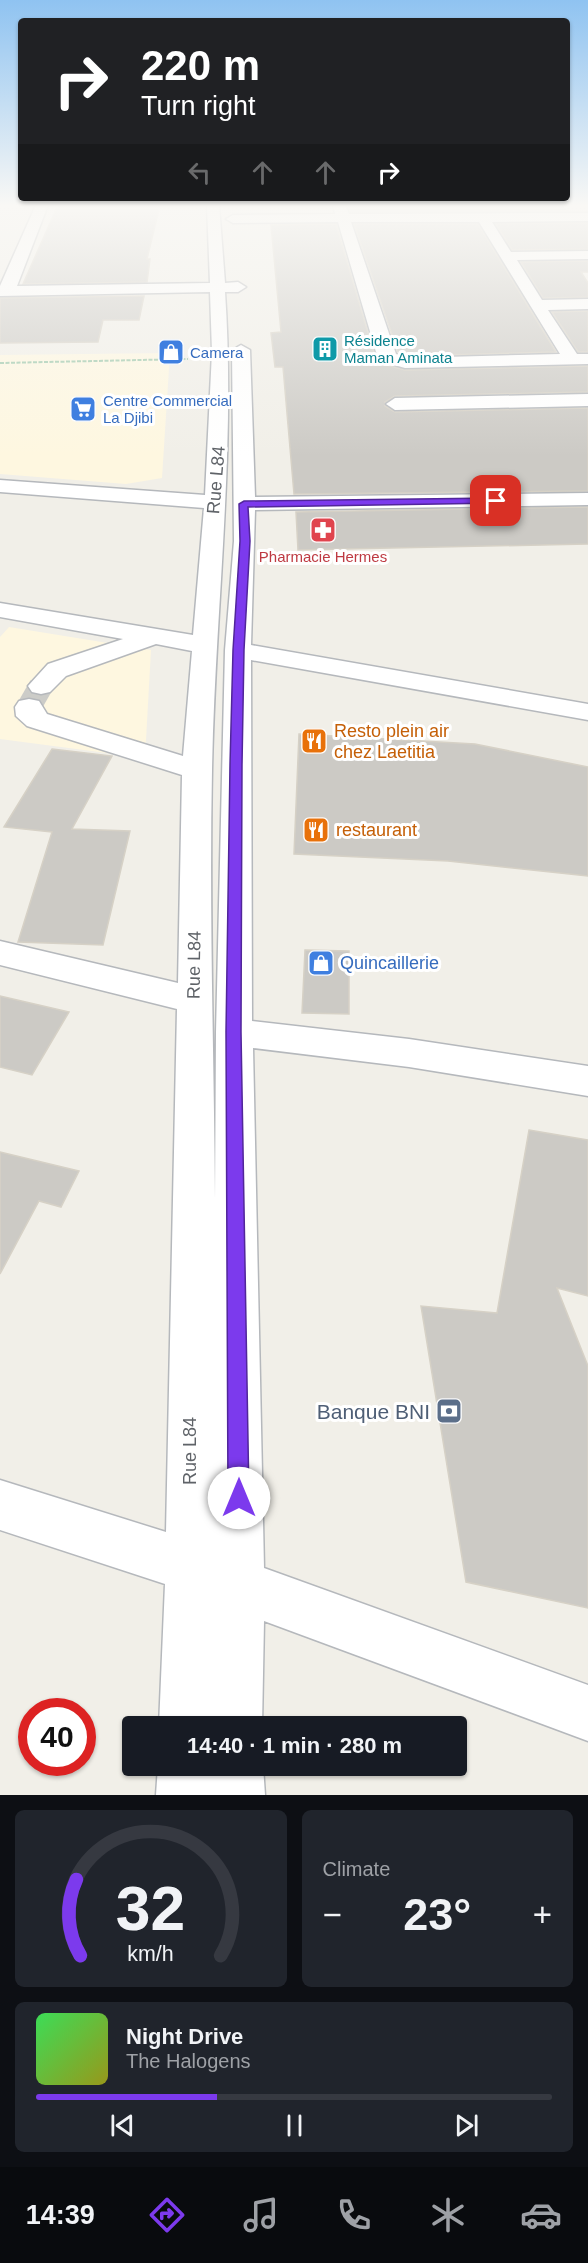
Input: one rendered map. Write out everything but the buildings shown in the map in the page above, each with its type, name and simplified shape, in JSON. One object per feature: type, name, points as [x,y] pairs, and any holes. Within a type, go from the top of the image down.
[{"type":"street","points":[[3,291],[171,289]]},
{"type":"street","name":"Rue L84","points":[[190,1716],[214,1575],[234,1032],[238,650],[245,541],[229,503],[220,428],[220,359],[228,289]]},
{"type":"street","name":"Rue L84","points":[[228,289],[244,430],[204,645],[197,770],[194,1000],[214,1575],[233,1716]]},
{"type":"street","points":[[364,289],[386,352],[390,357],[405,363],[580,360]]},
{"type":"street","points":[[527,289],[580,360]]},
{"type":"street","points":[[537,305],[588,304]]},
{"type":"street","points":[[395,404],[588,400]]},
{"type":"street","points":[[0,486],[229,503],[588,500]]},
{"type":"street","points":[[0,610],[158,635],[204,645]]},
{"type":"street","points":[[158,635],[57,670],[35,697],[30,716],[197,770]]},
{"type":"street","points":[[238,650],[588,712]]},
{"type":"street","points":[[0,953],[194,1000]]},
{"type":"street","points":[[234,1032],[409,1053],[588,1081]]},
{"type":"street","points":[[0,1505],[214,1575],[356,1630],[588,1713]]},
{"type":"street","points":[[186,1795],[187,1776]]},
{"type":"street","points":[[234,1776],[235,1795]]},
{"type":"path","points":[[0,363],[220,359]]},
{"type":"shaded area","name":"Centre Commercial La Djibi","points":[[170,353],[162,478],[126,484],[0,474],[0,355]]},
{"type":"shaded area","points":[[9,627],[151,650],[145,758],[0,739],[0,637]]},
{"type":"tunnel","points":[[29,707],[41,686]]},
{"type":"place","name":"Résidence Maman Aminata","points":[[325,349]]},
{"type":"place","name":"Camera","points":[[171,352]]},
{"type":"place","name":"Centre Commercial La Djibi","points":[[83,409]]},
{"type":"place","name":"Pharmacie Hermes","points":[[323,530]]},
{"type":"place","name":"Resto plein air chez Laetitia","points":[[314,741]]},
{"type":"place","name":"restaurant","points":[[316,830]]},
{"type":"place","name":"Quincaillerie","points":[[321,963]]},
{"type":"place","name":"Banque BNI","points":[[449,1411]]},
{"type":"route","points":[[239,1498],[234,1032],[238,650],[245,541],[244,504],[496,501]]}]
